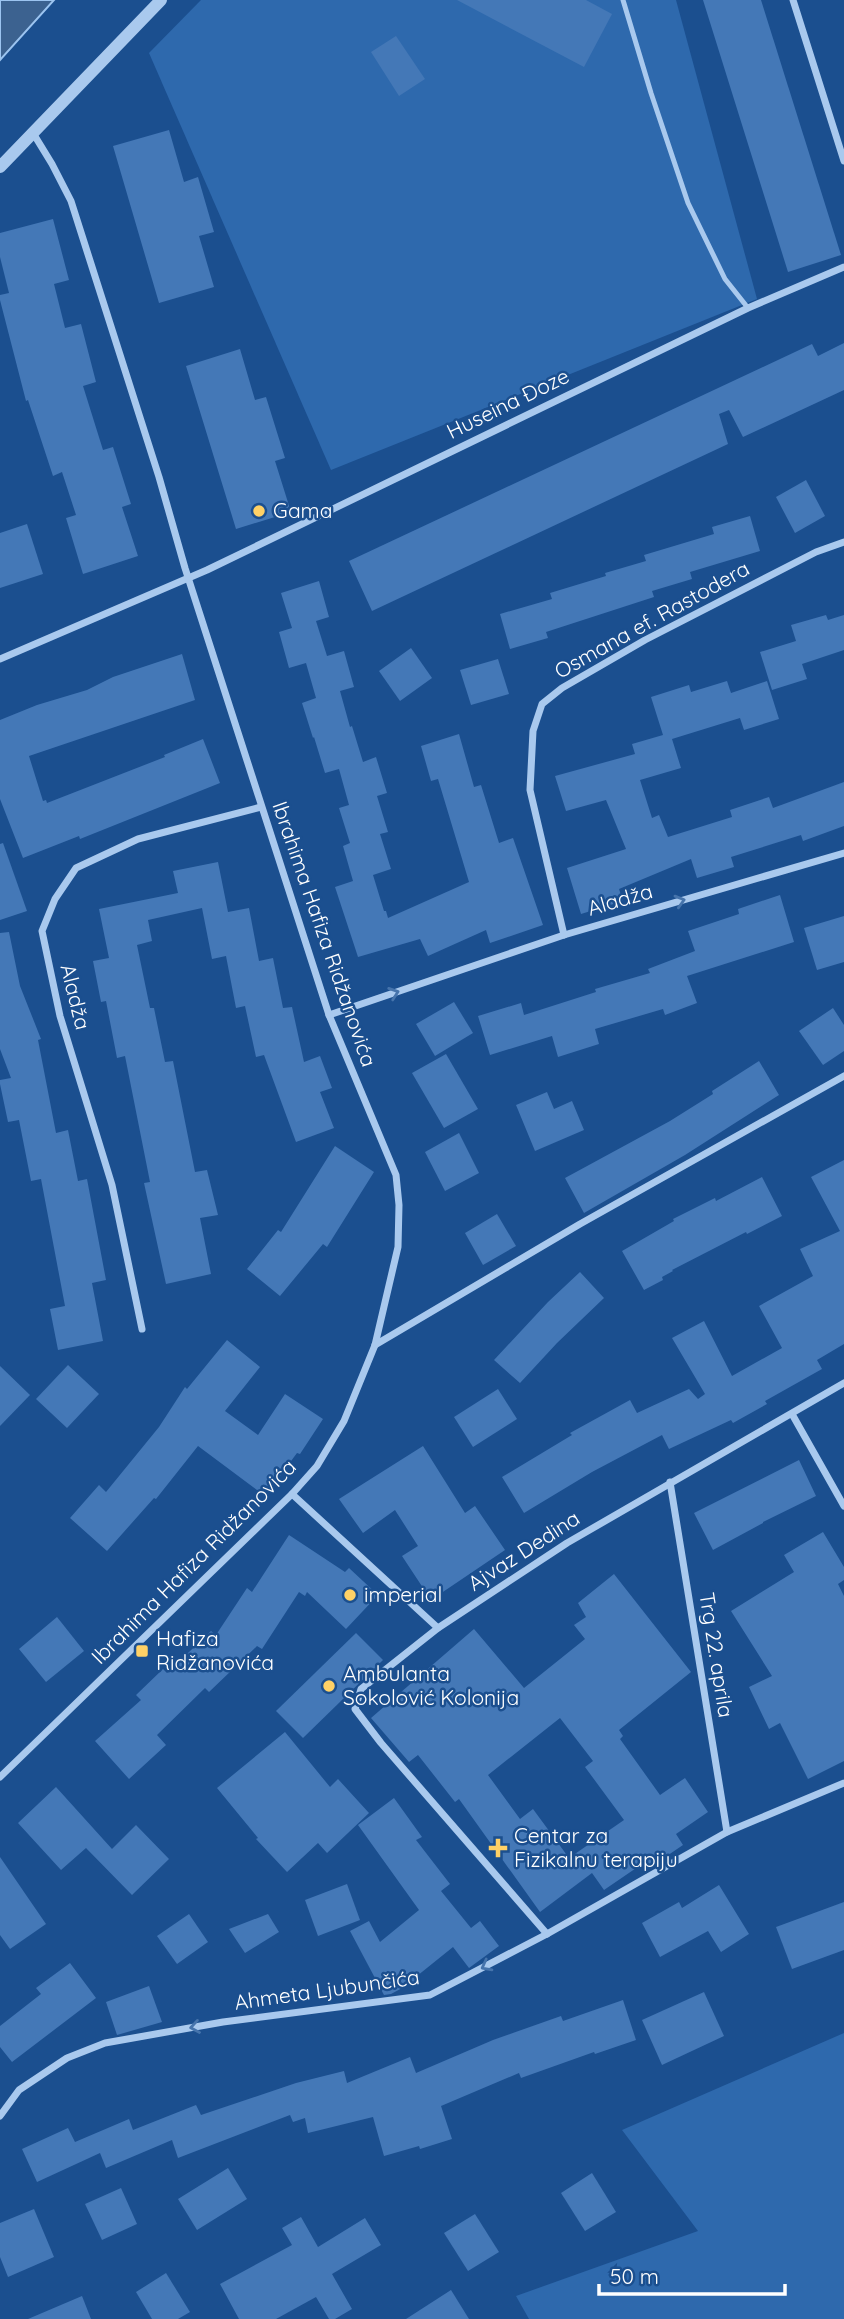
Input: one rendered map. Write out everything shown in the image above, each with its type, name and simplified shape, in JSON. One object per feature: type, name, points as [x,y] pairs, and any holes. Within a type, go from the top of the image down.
[{"type":"street","points":[[0,167],[161,0]]},
{"type":"street","points":[[793,0],[844,161]]},
{"type":"street","points":[[33,133],[71,201],[189,577]]},
{"type":"street","name":"Huseina Đoze","points":[[0,659],[189,577],[527,417],[748,308],[844,267]]},
{"type":"street","name":"Osmana ef. Rastodera","points":[[564,935],[530,790],[533,731],[542,704],[562,688],[645,640],[816,552],[844,542]]},
{"type":"street","name":"Ibrahima Hafiza Ridžanovića","points":[[0,1777],[292,1494],[317,1465],[344,1421],[375,1345],[398,1248],[400,1205],[396,1175],[329,1015],[189,577]]},
{"type":"street","name":"Aladža","points":[[142,1329],[112,1185],[60,1016],[42,931],[55,899],[76,868],[138,839],[261,807]]},
{"type":"street","name":"Aladža","points":[[329,1015],[564,935],[844,853]]},
{"type":"street","points":[[375,1345],[580,1224],[844,1076]]},
{"type":"street","name":"Ajvaz Dedina","points":[[547,1934],[381,1743],[355,1709],[361,1689],[438,1628],[567,1543],[844,1383]]},
{"type":"street","points":[[792,1414],[844,1506]]},
{"type":"street","name":"Trg 22. aprila","points":[[670,1482],[727,1832]]},
{"type":"street","points":[[292,1494],[438,1628]]},
{"type":"street","name":"Ahmeta Ljubunčića","points":[[0,2116],[19,2090],[67,2058],[105,2043],[223,2022],[430,1995],[547,1934],[727,1832],[844,1783]]},
{"type":"lane","points":[[623,0],[688,203],[725,279],[748,308]]},
{"type":"shaded area","points":[[0,0],[54,0],[0,60]]},
{"type":"shaded area","points":[[201,0],[676,0],[757,299],[331,470],[149,53]]},
{"type":"shaded area","points":[[844,2033],[844,2319],[529,2319],[516,2296],[698,2231],[622,2130]]},
{"type":"building","points":[[457,0],[586,0],[612,14],[584,67]]},
{"type":"building","points":[[703,0],[761,0],[841,255],[788,272]]},
{"type":"building","points":[[396,36],[425,79],[399,96],[371,52]]},
{"type":"building","points":[[169,130],[184,182],[198,177],[214,232],[199,236],[214,287],[159,303],[113,146]]},
{"type":"building","points":[[53,219],[69,280],[54,284],[65,328],[81,324],[96,382],[83,386],[103,450],[113,447],[131,504],[122,507],[138,556],[83,574],[66,518],[76,515],[62,472],[53,476],[28,400],[26,401],[0,300],[0,295],[9,293],[0,257],[0,233]]},
{"type":"building","points":[[844,343],[844,390],[743,437],[729,410],[719,414],[728,444],[372,611],[349,561],[812,344],[818,356]]},
{"type":"building","points":[[240,349],[255,400],[266,397],[285,458],[275,461],[291,512],[236,529],[186,366]]},
{"type":"building","points":[[806,480],[825,516],[795,533],[776,497]]},
{"type":"building","points":[[750,516],[760,551],[690,572],[692,579],[652,591],[654,597],[546,632],[548,638],[510,649],[500,614],[552,599],[550,593],[646,561],[644,555],[714,534],[712,527]]},
{"type":"building","points":[[27,524],[43,574],[0,588],[0,533]]},
{"type":"building","points":[[319,581],[329,617],[316,621],[327,656],[344,651],[354,687],[340,691],[350,727],[352,726],[363,762],[376,757],[387,793],[377,796],[388,832],[380,834],[391,869],[373,875],[388,918],[469,882],[438,779],[431,781],[421,746],[459,734],[474,787],[481,785],[499,843],[513,838],[543,925],[490,943],[486,930],[428,956],[420,939],[358,957],[335,887],[353,881],[343,846],[350,843],[339,808],[349,805],[339,769],[325,773],[302,703],[316,698],[306,663],[289,668],[279,632],[292,628],[281,593]]},
{"type":"building","points":[[826,615],[828,620],[844,615],[844,650],[802,664],[807,679],[772,690],[760,652],[796,641],[791,625]]},
{"type":"building","points":[[411,648],[432,678],[400,701],[379,671]]},
{"type":"building","points":[[182,654],[195,700],[29,756],[43,801],[46,800],[47,803],[165,757],[164,755],[203,739],[220,783],[80,839],[79,836],[23,858],[0,799],[0,720]]},
{"type":"building","points":[[498,659],[509,694],[471,705],[460,670]]},
{"type":"building","points":[[727,681],[731,693],[767,681],[779,719],[744,730],[740,718],[672,739],[681,768],[640,780],[652,818],[659,815],[668,837],[732,817],[730,810],[769,797],[773,808],[844,782],[844,826],[803,841],[801,835],[731,857],[734,867],[697,878],[691,859],[619,889],[623,901],[581,914],[567,868],[626,849],[606,800],[566,811],[555,776],[635,754],[632,744],[663,735],[651,697],[689,685],[691,692]]},
{"type":"building","points":[[3,843],[27,911],[0,920],[0,844]]},
{"type":"building","points":[[218,862],[228,912],[249,908],[259,961],[273,958],[283,1008],[292,1007],[304,1062],[320,1056],[332,1088],[320,1092],[334,1128],[296,1142],[264,1055],[256,1057],[245,1006],[236,1008],[226,956],[212,959],[202,908],[148,920],[152,941],[137,945],[150,1008],[154,1008],[165,1062],[173,1061],[195,1172],[207,1170],[218,1215],[200,1218],[211,1274],[166,1284],[144,1183],[150,1182],[125,1056],[117,1058],[106,1001],[101,1002],[93,961],[109,958],[99,909],[178,893],[173,871]]},
{"type":"building","points":[[780,895],[794,942],[687,976],[697,1003],[665,1015],[663,1009],[595,1029],[599,1044],[558,1057],[552,1036],[490,1055],[478,1016],[521,1003],[524,1015],[596,992],[595,989],[650,973],[648,969],[695,951],[688,931],[739,914],[738,909]]},
{"type":"building","points":[[844,916],[844,962],[817,970],[804,928]]},
{"type":"building","points":[[9,932],[20,986],[41,1039],[38,1040],[56,1133],[68,1130],[78,1181],[87,1179],[106,1280],[92,1283],[103,1341],[58,1350],[50,1309],[65,1306],[41,1179],[31,1181],[19,1120],[8,1122],[0,1084],[0,1080],[11,1078],[0,1049],[0,933]]},
{"type":"building","points":[[454,1002],[473,1033],[435,1056],[416,1024]]},
{"type":"building","points":[[833,1008],[844,1025],[844,1051],[823,1065],[799,1031]]},
{"type":"building","points":[[446,1054],[478,1109],[444,1128],[412,1073]]},
{"type":"building","points":[[759,1061],[779,1095],[685,1155],[584,1213],[565,1178],[670,1121]]},
{"type":"building","points":[[547,1092],[554,1109],[572,1101],[584,1130],[535,1151],[516,1105]]},
{"type":"building","points":[[459,1133],[479,1173],[445,1191],[425,1152]]},
{"type":"building","points":[[335,1146],[374,1172],[327,1247],[323,1244],[280,1296],[247,1269],[278,1230],[281,1232]]},
{"type":"building","points":[[844,1160],[844,1344],[817,1360],[822,1369],[765,1401],[767,1404],[733,1423],[731,1420],[669,1449],[662,1435],[592,1472],[524,1513],[502,1477],[572,1435],[570,1433],[630,1400],[637,1413],[689,1389],[698,1399],[705,1394],[672,1338],[704,1321],[732,1376],[782,1348],[759,1306],[813,1276],[800,1249],[840,1231],[811,1177]]},
{"type":"building","points":[[762,1177],[782,1216],[672,1270],[662,1277],[663,1280],[644,1290],[622,1251],[674,1221],[673,1219]]},
{"type":"building","points":[[497,1214],[516,1246],[483,1265],[465,1233]]},
{"type":"building","points":[[580,1272],[604,1298],[520,1383],[494,1360]]},
{"type":"building","points":[[227,1340],[260,1367],[225,1411],[258,1435],[285,1394],[323,1419],[300,1454],[297,1453],[265,1496],[198,1446],[156,1499],[154,1498],[107,1551],[70,1518],[99,1485],[106,1492],[159,1427],[185,1387],[187,1389]]},
{"type":"building","points":[[68,1365],[99,1394],[67,1428],[36,1399]]},
{"type":"building","points":[[0,1366],[30,1395],[0,1426]]},
{"type":"building","points":[[498,1389],[517,1419],[473,1447],[454,1417]]},
{"type":"building","points":[[423,1446],[465,1513],[475,1506],[505,1550],[431,1600],[402,1556],[418,1546],[395,1510],[363,1533],[339,1499]]},
{"type":"building","points":[[799,1460],[816,1496],[713,1550],[694,1513]]},
{"type":"building","points":[[823,1532],[844,1567],[844,1580],[838,1584],[844,1596],[844,1761],[808,1779],[780,1723],[769,1729],[749,1687],[772,1676],[731,1611],[794,1572],[784,1555]]},
{"type":"building","points":[[289,1535],[345,1572],[349,1568],[378,1595],[346,1629],[307,1592],[305,1596],[299,1592],[262,1649],[257,1646],[209,1692],[205,1688],[157,1735],[166,1745],[129,1779],[95,1741],[141,1700],[136,1695],[163,1669],[167,1673],[211,1631],[216,1635],[247,1588],[252,1592]]},
{"type":"building","points":[[614,1574],[691,1672],[619,1730],[623,1736],[620,1739],[660,1795],[685,1778],[708,1812],[676,1834],[683,1845],[649,1868],[645,1862],[604,1890],[592,1873],[540,1912],[459,1799],[455,1802],[418,1755],[409,1762],[371,1718],[474,1629],[524,1688],[585,1639],[574,1625],[586,1617],[578,1603]],"holes":[[[560,1718],[593,1761],[585,1767],[624,1820],[569,1858],[533,1809],[520,1819],[488,1775]]]},
{"type":"building","points":[[57,1617],[84,1651],[46,1682],[19,1649]]},
{"type":"building","name":"Ambulanta Sokolović Kolonija","points":[[356,1633],[383,1660],[303,1738],[276,1711]]},
{"type":"building","points":[[285,1732],[330,1787],[338,1779],[369,1813],[327,1853],[318,1843],[287,1872],[256,1839],[258,1838],[217,1788]]},
{"type":"building","points":[[56,1787],[112,1849],[136,1825],[169,1859],[132,1895],[86,1848],[61,1870],[18,1823]]},
{"type":"building","points":[[394,1798],[422,1837],[416,1840],[450,1884],[441,1891],[471,1928],[480,1921],[499,1946],[469,1968],[453,1947],[417,1976],[419,1979],[384,1995],[350,1931],[369,1921],[380,1942],[419,1910],[358,1825]]},
{"type":"building","points":[[0,1857],[46,1924],[10,1949],[0,1935]]},
{"type":"building","points":[[347,1884],[360,1920],[318,1936],[305,1900]]},
{"type":"building","points":[[719,1885],[749,1934],[721,1952],[708,1931],[660,1957],[642,1923],[679,1902],[682,1908]]},
{"type":"building","points":[[844,1902],[844,1950],[792,1969],[776,1927]]},
{"type":"building","points":[[189,1914],[208,1942],[177,1964],[157,1936]]},
{"type":"building","points":[[268,1914],[279,1932],[245,1953],[229,1929]]},
{"type":"building","points":[[70,1963],[96,1998],[12,2062],[0,2047],[0,2026],[41,1994],[36,1988]]},
{"type":"building","points":[[149,1986],[162,2022],[117,2035],[106,2002]]},
{"type":"building","points":[[704,1992],[724,2036],[662,2065],[642,2020]]},
{"type":"building","points":[[623,2000],[636,2040],[521,2078],[519,2073],[441,2106],[452,2139],[420,2149],[419,2146],[384,2156],[373,2117],[308,2133],[305,2118],[293,2122],[290,2115],[178,2158],[172,2140],[106,2168],[100,2153],[37,2182],[22,2149],[68,2128],[75,2142],[129,2119],[133,2130],[196,2105],[201,2115],[296,2083],[344,2071],[347,2083],[410,2057],[416,2073],[493,2040],[561,2016],[563,2021]]},
{"type":"building","points":[[228,2168],[247,2199],[197,2230],[178,2199]]},
{"type":"building","points":[[592,2173],[616,2212],[585,2231],[561,2193]]},
{"type":"building","points":[[121,2188],[137,2224],[102,2240],[85,2204]]},
{"type":"building","points":[[34,2209],[54,2257],[8,2277],[0,2257],[0,2223]]},
{"type":"building","points":[[475,2214],[499,2252],[468,2271],[444,2233]]},
{"type":"building","points":[[301,2217],[318,2247],[365,2218],[381,2245],[332,2274],[352,2309],[335,2319],[329,2319],[316,2297],[276,2319],[239,2319],[220,2284],[292,2245],[282,2228]]},
{"type":"building","points":[[166,2273],[190,2312],[178,2319],[152,2319],[136,2292]]},
{"type":"building","points":[[451,2290],[469,2319],[406,2319]]},
{"type":"building","points":[[82,2296],[91,2319],[28,2319]]},
{"type":"place","name":"Gama","points":[[259,511]]},
{"type":"place","name":"imperial","points":[[350,1595]]},
{"type":"place","name":"Hafiza Ridžanovića","points":[[142,1651]]},
{"type":"place","name":"Ambulanta Sokolović Kolonija","points":[[329,1686]]},
{"type":"place","name":"Centar za Fizikalnu terapiju","points":[[498,1848]]}]
